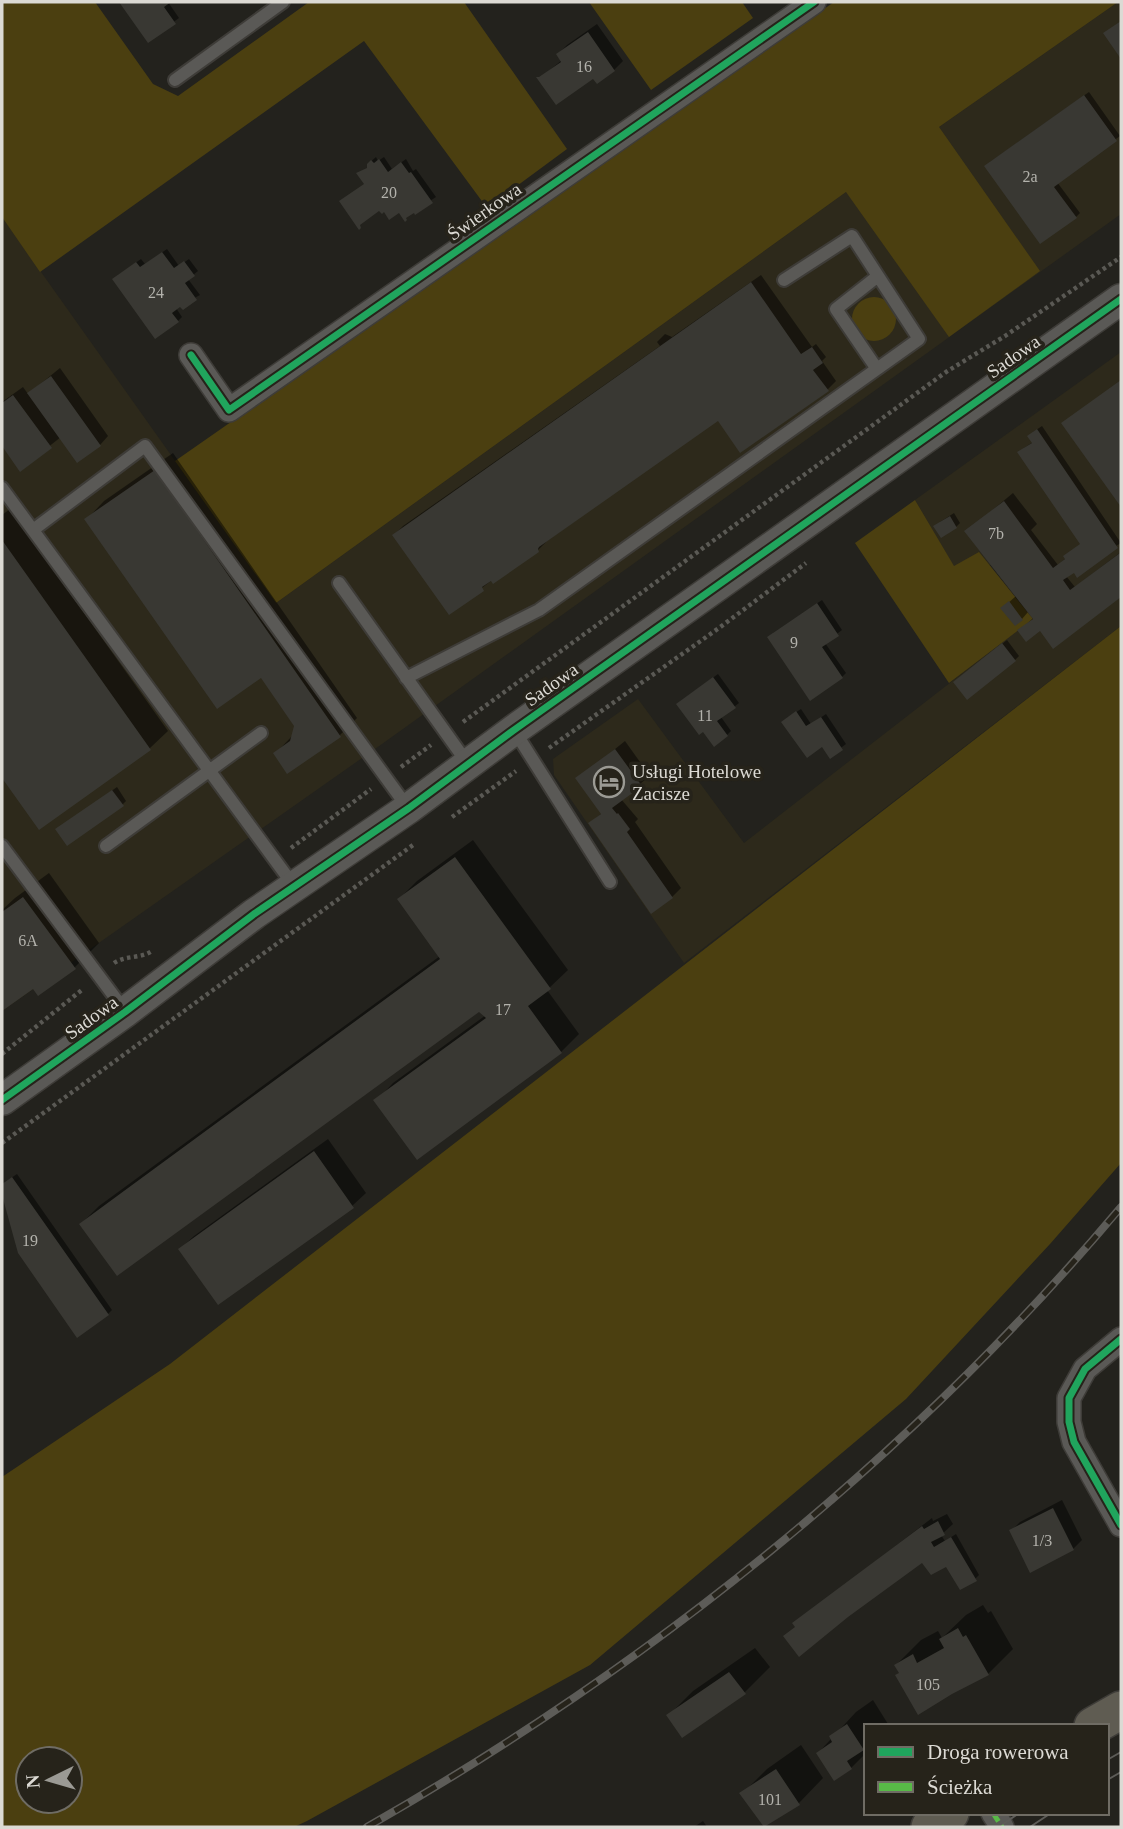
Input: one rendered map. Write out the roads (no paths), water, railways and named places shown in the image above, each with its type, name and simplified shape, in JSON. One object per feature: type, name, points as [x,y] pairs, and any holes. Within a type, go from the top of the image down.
[{"type":"main road","points":[[1096,1724],[1121,1710]]},
{"type":"main road","points":[[930,1827],[947,1815]]},
{"type":"street","name":"Świerkowa","points":[[191,355],[229,410],[814,2]]},
{"type":"street","name":"Sadowa","points":[[2,1100],[294,886],[409,808],[514,730],[1121,299]]},
{"type":"street","points":[[1121,1339],[1085,1370],[1069,1398],[1069,1422],[1074,1442],[1121,1525]]},
{"type":"lane","points":[[175,80],[283,2]]},
{"type":"lane","points":[[406,678],[539,610],[919,339],[852,236],[784,280]]},
{"type":"lane","points":[[877,369],[836,309],[878,276]]},
{"type":"lane","points":[[33,530],[145,446],[409,808]]},
{"type":"lane","points":[[2,488],[294,886]]},
{"type":"lane","points":[[339,583],[468,764]]},
{"type":"lane","points":[[514,730],[610,882]]},
{"type":"lane","points":[[106,846],[261,733]]},
{"type":"lane","points":[[2,846],[125,1012]]},
{"type":"tram line","points":[[1109,1759],[1121,1752]]},
{"type":"tram line","points":[[1109,1779],[1121,1772]]},
{"type":"tram line","points":[[999,1827],[1016,1815]]},
{"type":"tram line","points":[[1030,1827],[1048,1815]]},
{"type":"railway","points":[[367,1827],[472,1764],[575,1697],[675,1626],[771,1550],[865,1471],[954,1387],[1040,1299],[1121,1207]]},
{"type":"place","name":"Usługi Hotelowe Zacisze","points":[[609,782]]}]
